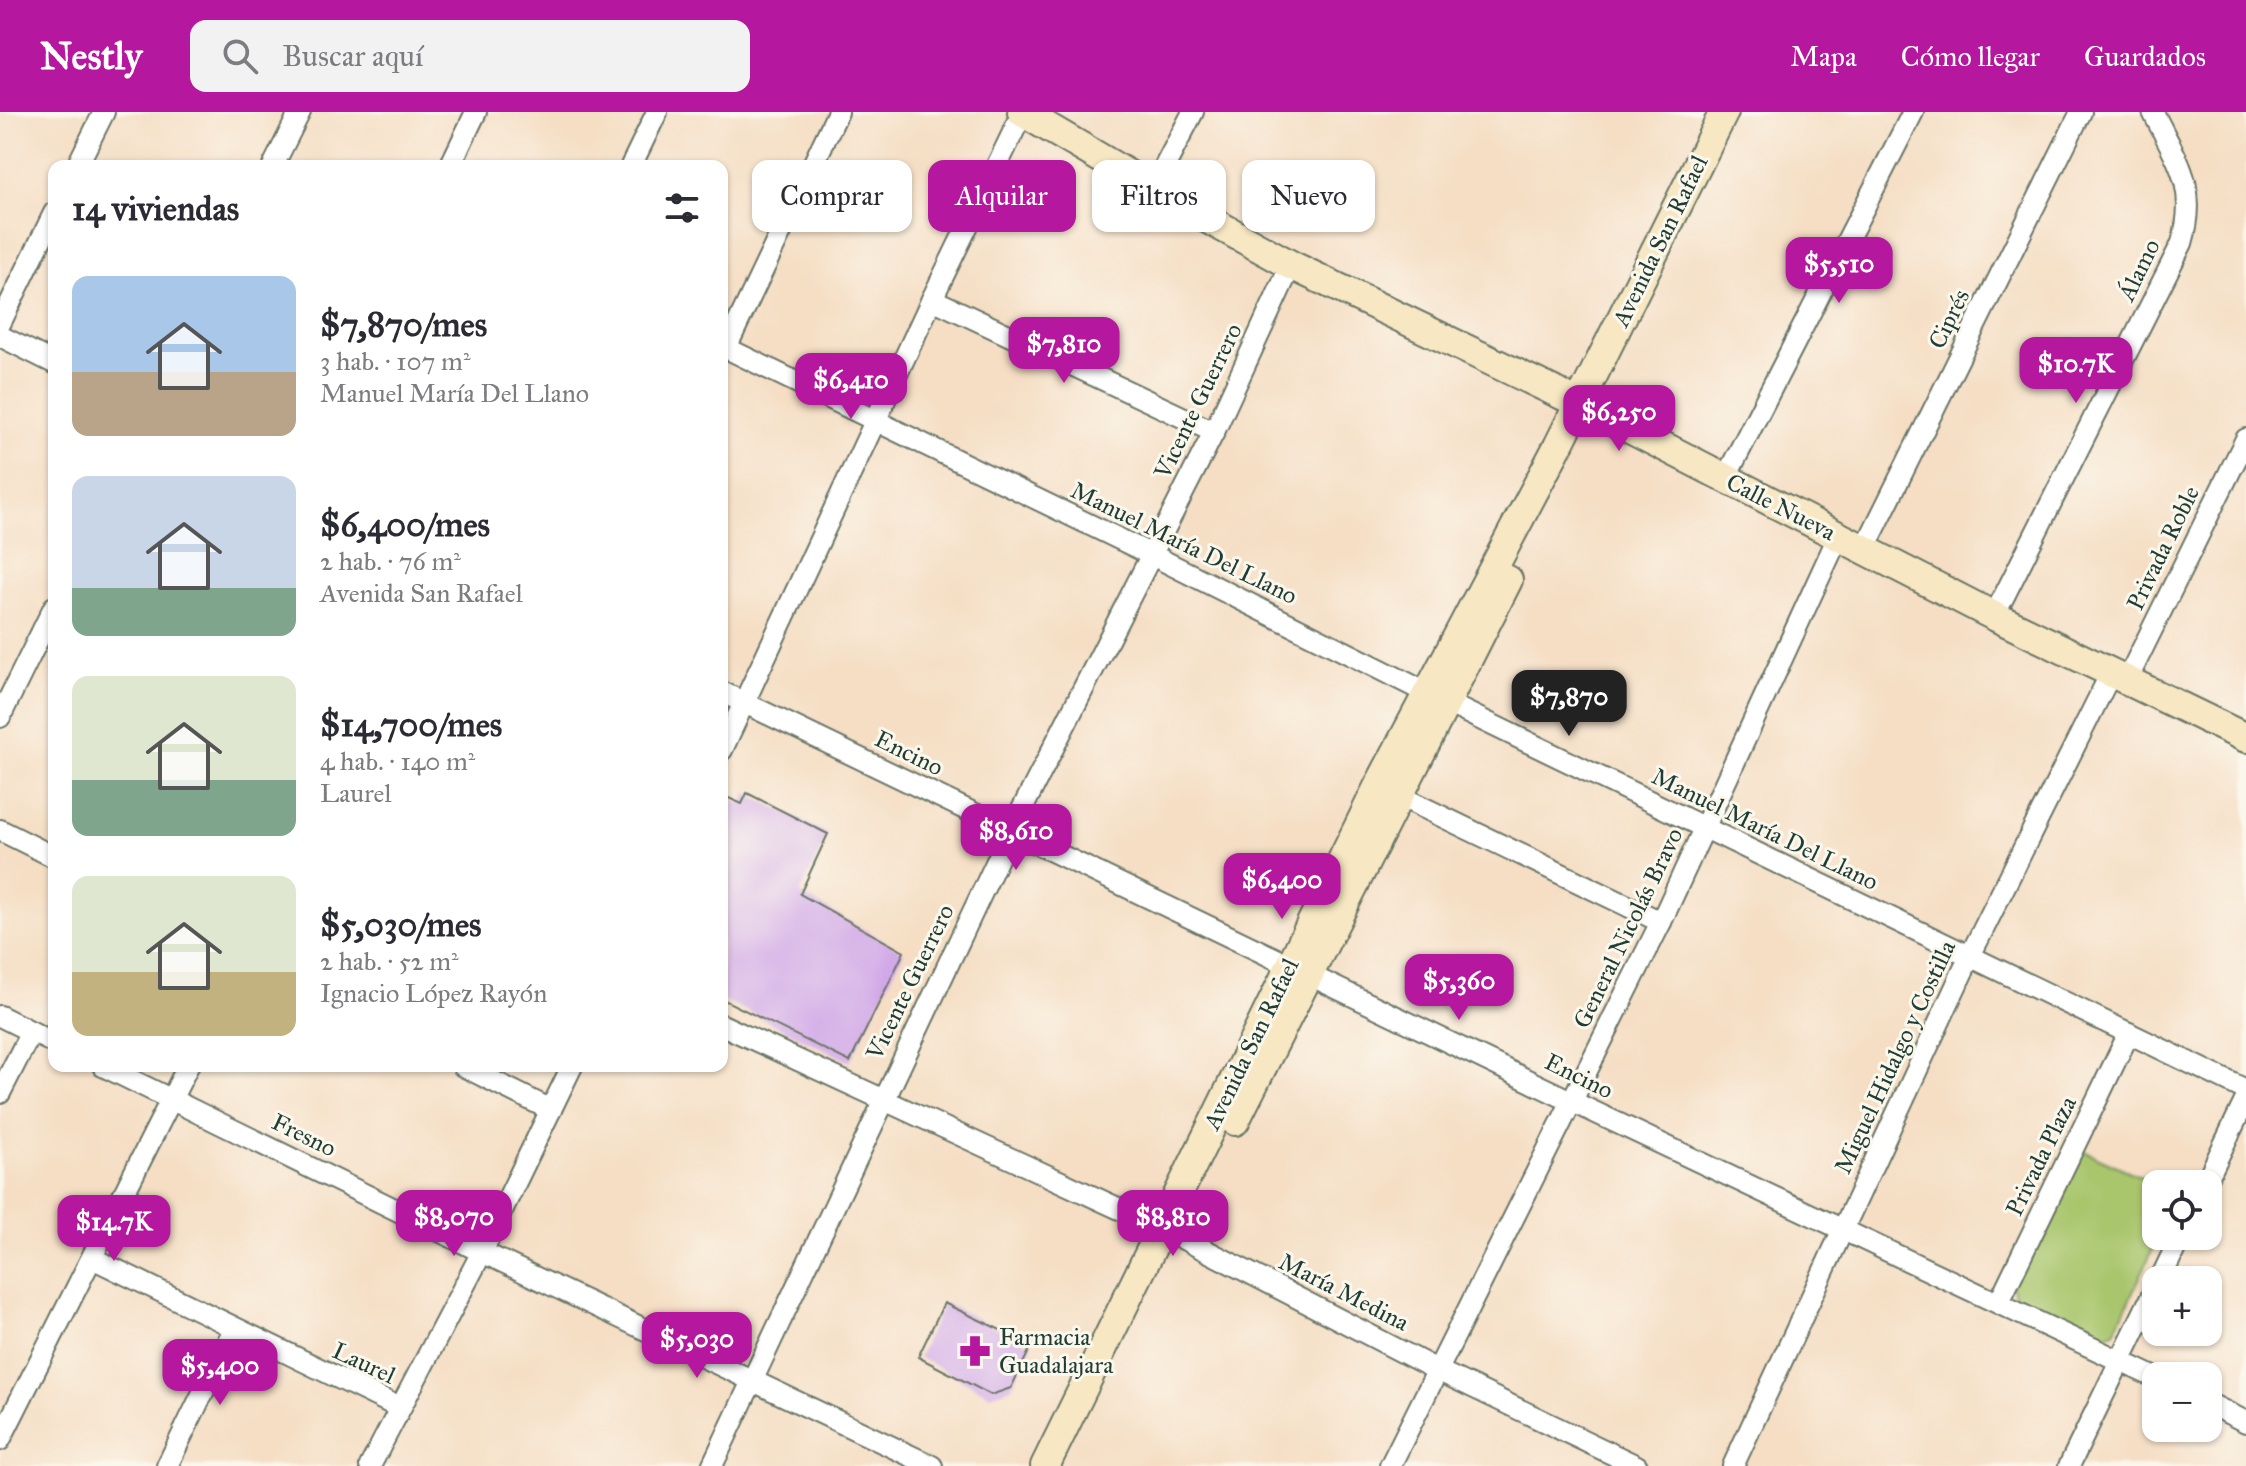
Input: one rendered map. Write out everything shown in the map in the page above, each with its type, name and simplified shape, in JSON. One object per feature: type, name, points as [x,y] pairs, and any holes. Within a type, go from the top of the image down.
[{"type":"street","points":[[80,160],[104,112]]},
{"type":"street","points":[[276,160],[300,112]]},
{"type":"street","points":[[453,160],[476,112]]},
{"type":"street","points":[[634,160],[657,112]]},
{"type":"street","points":[[728,339],[838,112]]},
{"type":"street","points":[[728,737],[932,299],[1023,112]]},
{"type":"street","name":"Calle Nueva","points":[[1023,112],[1104,160]]},
{"type":"street","points":[[1168,160],[1193,112]]},
{"type":"street","name":"Avenida San Rafael","points":[[1045,1466],[1170,1232],[1388,791],[1585,407],[1596,370],[1724,112]]},
{"type":"street","points":[[1725,479],[1913,112]]},
{"type":"street","name":"Ciprés","points":[[1864,550],[2081,112]]},
{"type":"street","name":"Álamo","points":[[1994,616],[2182,243],[2189,202],[2185,178],[2153,112]]},
{"type":"street","points":[[0,324],[48,225]]},
{"type":"street","name":"Calle Nueva","points":[[1226,229],[1291,265],[1585,407],[1994,616],[2246,738]]},
{"type":"street","name":"Vicente Guerrero","points":[[712,1466],[1011,831],[1214,432],[1291,265]]},
{"type":"street","points":[[932,299],[1214,432]]},
{"type":"street","points":[[0,336],[48,360]]},
{"type":"street","name":"Manuel María Del Llano","points":[[728,349],[1152,555],[1435,698],[2246,1090]]},
{"type":"street","name":"Privada Roble","points":[[2119,676],[2246,439]]},
{"type":"street","name":"General Nicolás Bravo","points":[[1390,1466],[1661,922],[1838,537]]},
{"type":"street","points":[[0,717],[48,619]]},
{"type":"street","name":"Miguel Hidalgo y Costilla","points":[[1733,1466],[1969,958],[2119,676]]},
{"type":"street","name":"Encino","points":[[728,695],[1573,1102],[2142,1371]]},
{"type":"street","points":[[1388,791],[1661,922]]},
{"type":"street","points":[[0,830],[48,854]]},
{"type":"street","points":[[0,1016],[48,1040]]},
{"type":"street","name":"María Medina","points":[[728,1028],[1170,1232],[1437,1370],[1637,1466]]},
{"type":"street","points":[[0,1093],[31,1032]]},
{"type":"street","name":"Privada Plaza","points":[[1999,1302],[2129,1033]]},
{"type":"street","name":"Fresno","points":[[116,1072],[482,1252],[932,1466]]},
{"type":"street","points":[[0,1440],[185,1072]]},
{"type":"street","points":[[475,1072],[551,1110]]},
{"type":"street","points":[[370,1466],[482,1252],[569,1072]]},
{"type":"street","points":[[2212,1170],[2246,1099]]},
{"type":"street","name":"Avenida San Rafael","points":[[1066,1466],[1170,1232]]},
{"type":"street","name":"Laurel","points":[[92,1258],[400,1408]]},
{"type":"street","points":[[2069,1466],[2142,1317]]},
{"type":"street","points":[[167,1466],[234,1329]]},
{"type":"street","points":[[2222,1410],[2246,1422]]},
{"type":"green space","points":[[2077,1148],[2142,1177],[2142,1250],[2153,1250],[2145,1266],[2142,1266],[2142,1273],[2115,1331],[2097,1337],[2015,1300],[2011,1284]]},
{"type":"building","points":[[747,793],[828,834],[800,894],[904,952],[850,1062],[728,1002],[728,798],[742,804]]},
{"type":"building","name":"Farmacia Guadalajara","points":[[944,1303],[1032,1345],[1011,1388],[991,1395],[918,1357]]},
{"type":"place","name":"Farmacia Guadalajara","points":[[975,1351]]}]
